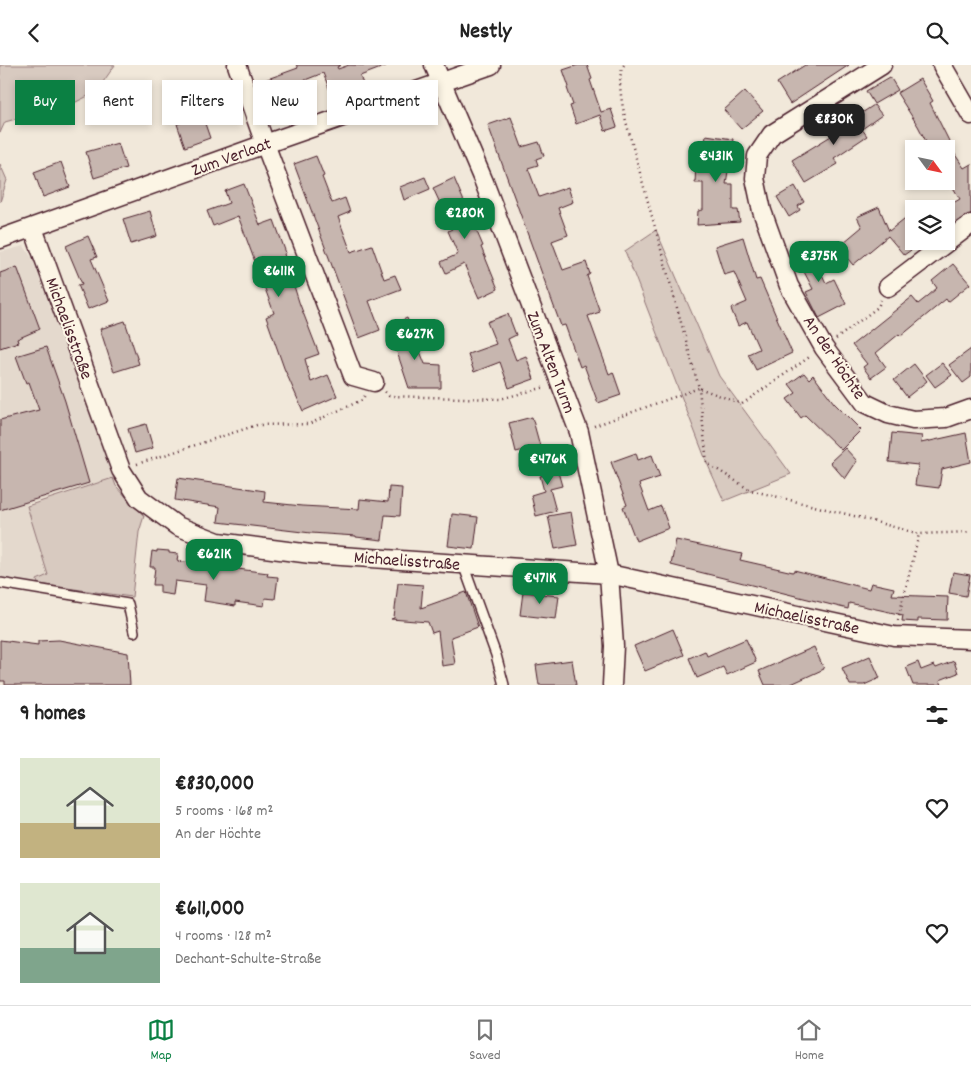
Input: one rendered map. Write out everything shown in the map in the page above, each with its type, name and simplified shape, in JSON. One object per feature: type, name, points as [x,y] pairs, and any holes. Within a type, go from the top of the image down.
[{"type":"street","points":[[237,65],[353,376],[374,382]]},
{"type":"street","name":"Zum Alten Turm","points":[[434,65],[484,182],[579,432],[609,574],[614,646],[612,685]]},
{"type":"street","name":"Zum Verlaat","points":[[0,239],[491,65]]},
{"type":"street","name":"An der Höchte","points":[[882,65],[772,134],[757,156],[755,178],[762,211],[789,286],[824,348],[865,403],[888,415],[913,420],[946,418],[971,409]]},
{"type":"street","points":[[942,65],[971,115]]},
{"type":"street","points":[[888,287],[971,223]]},
{"type":"street","name":"Michaelisstraße","points":[[33,228],[121,469],[139,498],[177,526],[218,542],[311,553],[609,574],[894,636],[971,639]]},
{"type":"lane","points":[[463,564],[496,655],[504,685]]},
{"type":"lane","points":[[0,583],[128,603],[134,632]]},
{"type":"path","points":[[624,65],[621,70],[622,99],[628,129],[699,388],[707,463],[750,491],[919,534],[971,532]]},
{"type":"path","points":[[579,432],[699,388],[742,403],[824,348],[878,307],[888,287]]},
{"type":"path","points":[[121,469],[257,425],[309,424],[362,400],[374,382],[389,396],[500,399],[560,384]]},
{"type":"path","points":[[894,636],[919,534]]},
{"type":"shaded area","points":[[0,65],[115,65],[104,80],[85,80],[85,98],[75,102],[75,80],[15,80],[15,119],[5,122],[0,133]]},
{"type":"shaded area","points":[[0,164],[7,180],[0,202]]},
{"type":"shaded area","points":[[656,230],[719,376],[791,474],[724,501],[707,463],[625,251]]},
{"type":"shaded area","points":[[24,246],[32,258],[113,478],[27,504],[48,576],[37,580],[38,584],[0,579],[0,252]]},
{"type":"shaded area","points":[[113,478],[116,486],[144,516],[139,532],[132,597],[38,584],[37,580],[48,575],[27,506]]},
{"type":"building","points":[[296,65],[341,65],[337,67],[338,69],[349,65],[386,66],[360,76],[362,80],[327,80],[327,83],[323,73],[305,80],[265,80],[298,68]]},
{"type":"building","points":[[578,65],[587,65],[601,112],[611,109],[617,127],[605,131],[600,115],[576,124],[570,106],[573,105],[567,88],[569,87],[563,70]]},
{"type":"building","points":[[805,65],[849,65],[790,104],[777,83]]},
{"type":"building","points":[[890,77],[898,90],[874,104],[866,91]]},
{"type":"building","points":[[920,79],[933,101],[930,103],[948,140],[925,140],[897,93]]},
{"type":"building","points":[[745,91],[763,111],[741,129],[724,110]]},
{"type":"building","points":[[874,105],[882,115],[862,129],[867,136],[834,158],[838,164],[806,183],[792,160],[831,136],[830,134]]},
{"type":"building","points":[[511,117],[522,147],[539,142],[544,156],[536,159],[538,165],[528,168],[539,197],[568,187],[573,202],[558,208],[568,235],[552,241],[563,270],[586,262],[590,274],[587,276],[600,312],[588,316],[609,374],[613,372],[621,395],[598,403],[584,365],[580,367],[565,325],[561,326],[488,125]]},
{"type":"building","points":[[177,125],[205,125],[210,138],[185,147]]},
{"type":"building","points":[[706,135],[733,139],[726,184],[733,184],[733,210],[738,210],[740,222],[697,225],[698,211],[703,210],[703,183],[695,183],[696,163],[702,160]]},
{"type":"building","points":[[118,143],[126,168],[94,178],[86,152]]},
{"type":"building","points":[[955,154],[964,168],[971,164],[971,214],[955,223],[955,202],[960,199],[955,190]]},
{"type":"building","points":[[316,156],[332,203],[345,198],[350,212],[338,217],[351,252],[372,245],[384,279],[395,275],[401,289],[369,301],[380,330],[359,338],[294,164]]},
{"type":"building","points":[[61,162],[70,187],[43,197],[34,172]]},
{"type":"building","points":[[425,177],[430,189],[404,200],[400,187]]},
{"type":"building","points":[[454,178],[483,246],[481,247],[498,289],[479,298],[464,264],[446,273],[441,262],[458,254],[448,231],[452,229],[433,188]]},
{"type":"building","points":[[244,184],[260,225],[274,220],[286,253],[284,254],[299,302],[319,354],[305,359],[311,382],[328,375],[337,396],[303,411],[284,368],[266,317],[274,313],[238,216],[213,226],[207,211],[229,203],[225,191]]},
{"type":"building","points":[[795,186],[804,202],[798,206],[800,210],[789,217],[777,197]]},
{"type":"building","points":[[879,207],[889,231],[905,218],[905,250],[911,250],[904,255],[888,236],[853,265],[838,247],[862,227],[857,217]]},
{"type":"building","points":[[150,211],[157,236],[131,244],[123,219]]},
{"type":"building","points":[[88,236],[97,257],[91,259],[109,301],[88,309],[78,285],[82,284],[66,246]]},
{"type":"building","points":[[743,237],[756,280],[760,279],[792,353],[756,370],[748,354],[759,349],[747,322],[738,326],[731,309],[747,302],[734,272],[724,275],[715,246]]},
{"type":"building","points":[[806,240],[826,283],[834,279],[846,304],[819,318],[806,292],[813,289],[800,264],[794,245]]},
{"type":"building","points":[[953,264],[970,284],[948,302],[946,299],[901,336],[899,334],[876,353],[886,367],[871,378],[863,367],[867,364],[852,345],[912,297],[918,304],[928,296],[937,288],[932,281]]},
{"type":"building","points":[[17,267],[40,329],[17,339],[18,342],[0,348],[0,273]]},
{"type":"building","points":[[508,314],[516,335],[508,339],[516,360],[526,356],[534,379],[509,388],[500,362],[474,372],[468,354],[496,344],[487,322]]},
{"type":"building","points":[[407,318],[425,364],[441,365],[441,388],[409,388],[395,346],[402,343],[394,324]]},
{"type":"building","points":[[125,321],[139,364],[114,372],[100,329]]},
{"type":"building","points":[[46,347],[65,401],[89,483],[0,510],[0,420],[39,410],[29,382],[26,383],[16,356]]},
{"type":"building","points":[[971,349],[971,377],[963,383],[949,365]]},
{"type":"building","points":[[942,363],[952,375],[935,387],[926,375]]},
{"type":"building","points":[[914,364],[927,381],[907,397],[894,380]]},
{"type":"building","points":[[804,373],[809,379],[813,375],[834,403],[861,430],[841,450],[805,415],[801,418],[787,399],[796,393],[789,384]]},
{"type":"building","points":[[532,417],[540,446],[516,452],[509,423]]},
{"type":"building","points":[[146,424],[153,448],[135,453],[128,429]]},
{"type":"building","points":[[892,433],[922,436],[921,443],[966,433],[971,462],[942,469],[939,488],[915,485],[918,465],[889,462]]},
{"type":"building","points":[[845,448],[857,461],[845,479],[830,462]]},
{"type":"building","points":[[636,453],[638,460],[652,455],[660,477],[639,484],[649,511],[661,506],[669,528],[636,541],[623,507],[627,505],[611,462]]},
{"type":"building","points":[[559,456],[563,471],[558,472],[562,486],[550,489],[556,511],[536,516],[531,495],[544,491],[540,476],[544,475],[540,461]]},
{"type":"building","points":[[178,478],[265,491],[264,502],[359,509],[360,499],[388,502],[389,487],[402,488],[400,516],[385,515],[382,540],[218,522],[220,507],[175,500]]},
{"type":"building","points":[[571,512],[577,545],[555,549],[548,516]]},
{"type":"building","points":[[452,514],[478,517],[474,549],[448,546]]},
{"type":"building","points":[[676,540],[742,554],[740,560],[793,572],[794,570],[869,589],[871,583],[894,588],[892,595],[948,597],[947,620],[918,619],[918,622],[902,621],[903,615],[849,603],[848,609],[671,565]]},
{"type":"building","points":[[157,550],[178,554],[177,561],[268,573],[267,576],[278,577],[275,599],[265,598],[264,606],[235,602],[235,606],[204,601],[206,585],[175,581],[173,595],[160,593],[160,585],[153,585],[155,567],[150,567],[152,551],[157,552]]},
{"type":"building","points":[[953,572],[970,575],[966,596],[949,593]]},
{"type":"building","points":[[398,583],[423,585],[421,608],[466,592],[478,627],[451,637],[455,664],[442,666],[438,631],[432,633],[428,622],[391,619],[394,618]]},
{"type":"building","points":[[523,592],[559,596],[556,619],[520,615]]},
{"type":"building","points":[[673,629],[684,655],[645,671],[634,646]]},
{"type":"building","points":[[746,639],[756,662],[727,675],[723,667],[697,678],[689,658],[705,651],[707,656]]},
{"type":"building","points":[[0,640],[38,645],[38,641],[59,640],[128,653],[130,685],[5,685],[5,681],[0,681]]},
{"type":"building","points":[[814,647],[824,669],[789,685],[765,685],[759,671]]},
{"type":"building","points":[[870,656],[880,678],[864,685],[850,685],[842,668]]},
{"type":"building","points":[[572,660],[576,685],[539,685],[536,665]]},
{"type":"building","points":[[954,661],[958,673],[940,680],[942,685],[913,685],[906,667],[918,662],[921,670],[934,665],[936,668]]}]
